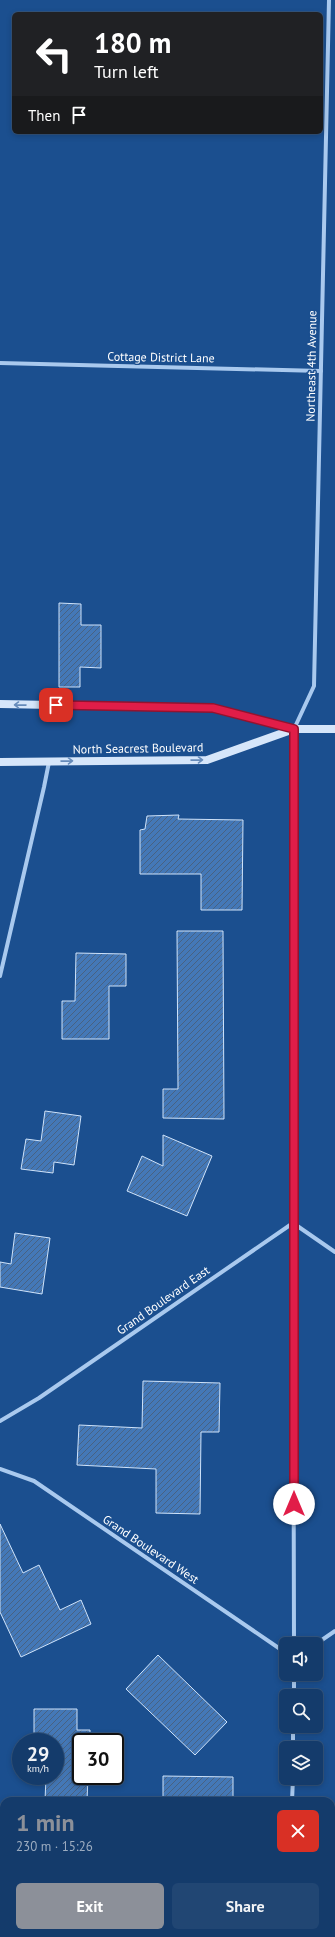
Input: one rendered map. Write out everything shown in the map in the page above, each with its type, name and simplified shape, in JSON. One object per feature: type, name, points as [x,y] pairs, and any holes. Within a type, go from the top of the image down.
[{"type":"street","name":"Northeast 4th Avenue","points":[[294,729],[314,686],[329,0]]},
{"type":"street","name":"Cottage District Lane","points":[[0,363],[321,371]]},
{"type":"street","name":"North Seacrest Boulevard","points":[[0,704],[213,708],[294,729],[335,729]]},
{"type":"street","name":"North Seacrest Boulevard","points":[[0,762],[207,760],[294,729]]},
{"type":"street","points":[[294,729],[292,1223],[294,1637]]},
{"type":"street","points":[[0,976],[49,762]]},
{"type":"street","points":[[292,1223],[335,1252]]},
{"type":"street","name":"Grand Boulevard East","points":[[0,1421],[39,1398],[292,1223]]},
{"type":"street","name":"Grand Boulevard West","points":[[0,1469],[34,1481],[279,1648]]},
{"type":"street","points":[[323,1639],[335,1631]]},
{"type":"street","points":[[292,1785],[292,1797]]},
{"type":"building","points":[[59,603],[81,604],[81,625],[101,625],[101,668],[80,667],[80,687],[59,687]]},
{"type":"building","points":[[179,815],[178,819],[243,820],[242,910],[201,910],[201,874],[140,874],[140,830],[145,829],[147,816]]},
{"type":"building","points":[[177,931],[223,931],[224,1119],[163,1118],[163,1089],[178,1089]]},
{"type":"building","points":[[76,953],[126,954],[126,986],[109,986],[109,1039],[62,1039],[62,1001],[75,1001]]},
{"type":"building","points":[[45,1111],[81,1116],[74,1165],[54,1162],[53,1173],[21,1169],[26,1139],[41,1141]]},
{"type":"building","points":[[163,1135],[212,1156],[187,1216],[127,1191],[142,1156],[163,1166]]},
{"type":"building","points":[[15,1233],[50,1238],[42,1294],[0,1287],[0,1262],[11,1264]]},
{"type":"building","points":[[143,1381],[220,1383],[219,1432],[201,1432],[200,1514],[156,1513],[156,1469],[77,1465],[79,1425],[142,1428]]},
{"type":"building","points":[[0,1524],[23,1573],[39,1565],[60,1610],[81,1600],[91,1624],[21,1657],[0,1612]]},
{"type":"building","points":[[158,1655],[227,1722],[195,1755],[126,1689]]},
{"type":"building","points":[[34,1709],[77,1709],[77,1730],[90,1730],[90,1733],[72,1733],[72,1785],[88,1785],[87,1797],[45,1797],[46,1785],[64,1785],[64,1733],[34,1733]]},
{"type":"building","points":[[163,1776],[233,1777],[233,1797],[163,1797]]},
{"type":"route","points":[[56,705],[213,708],[294,729],[292,1223],[294,1504]]}]
